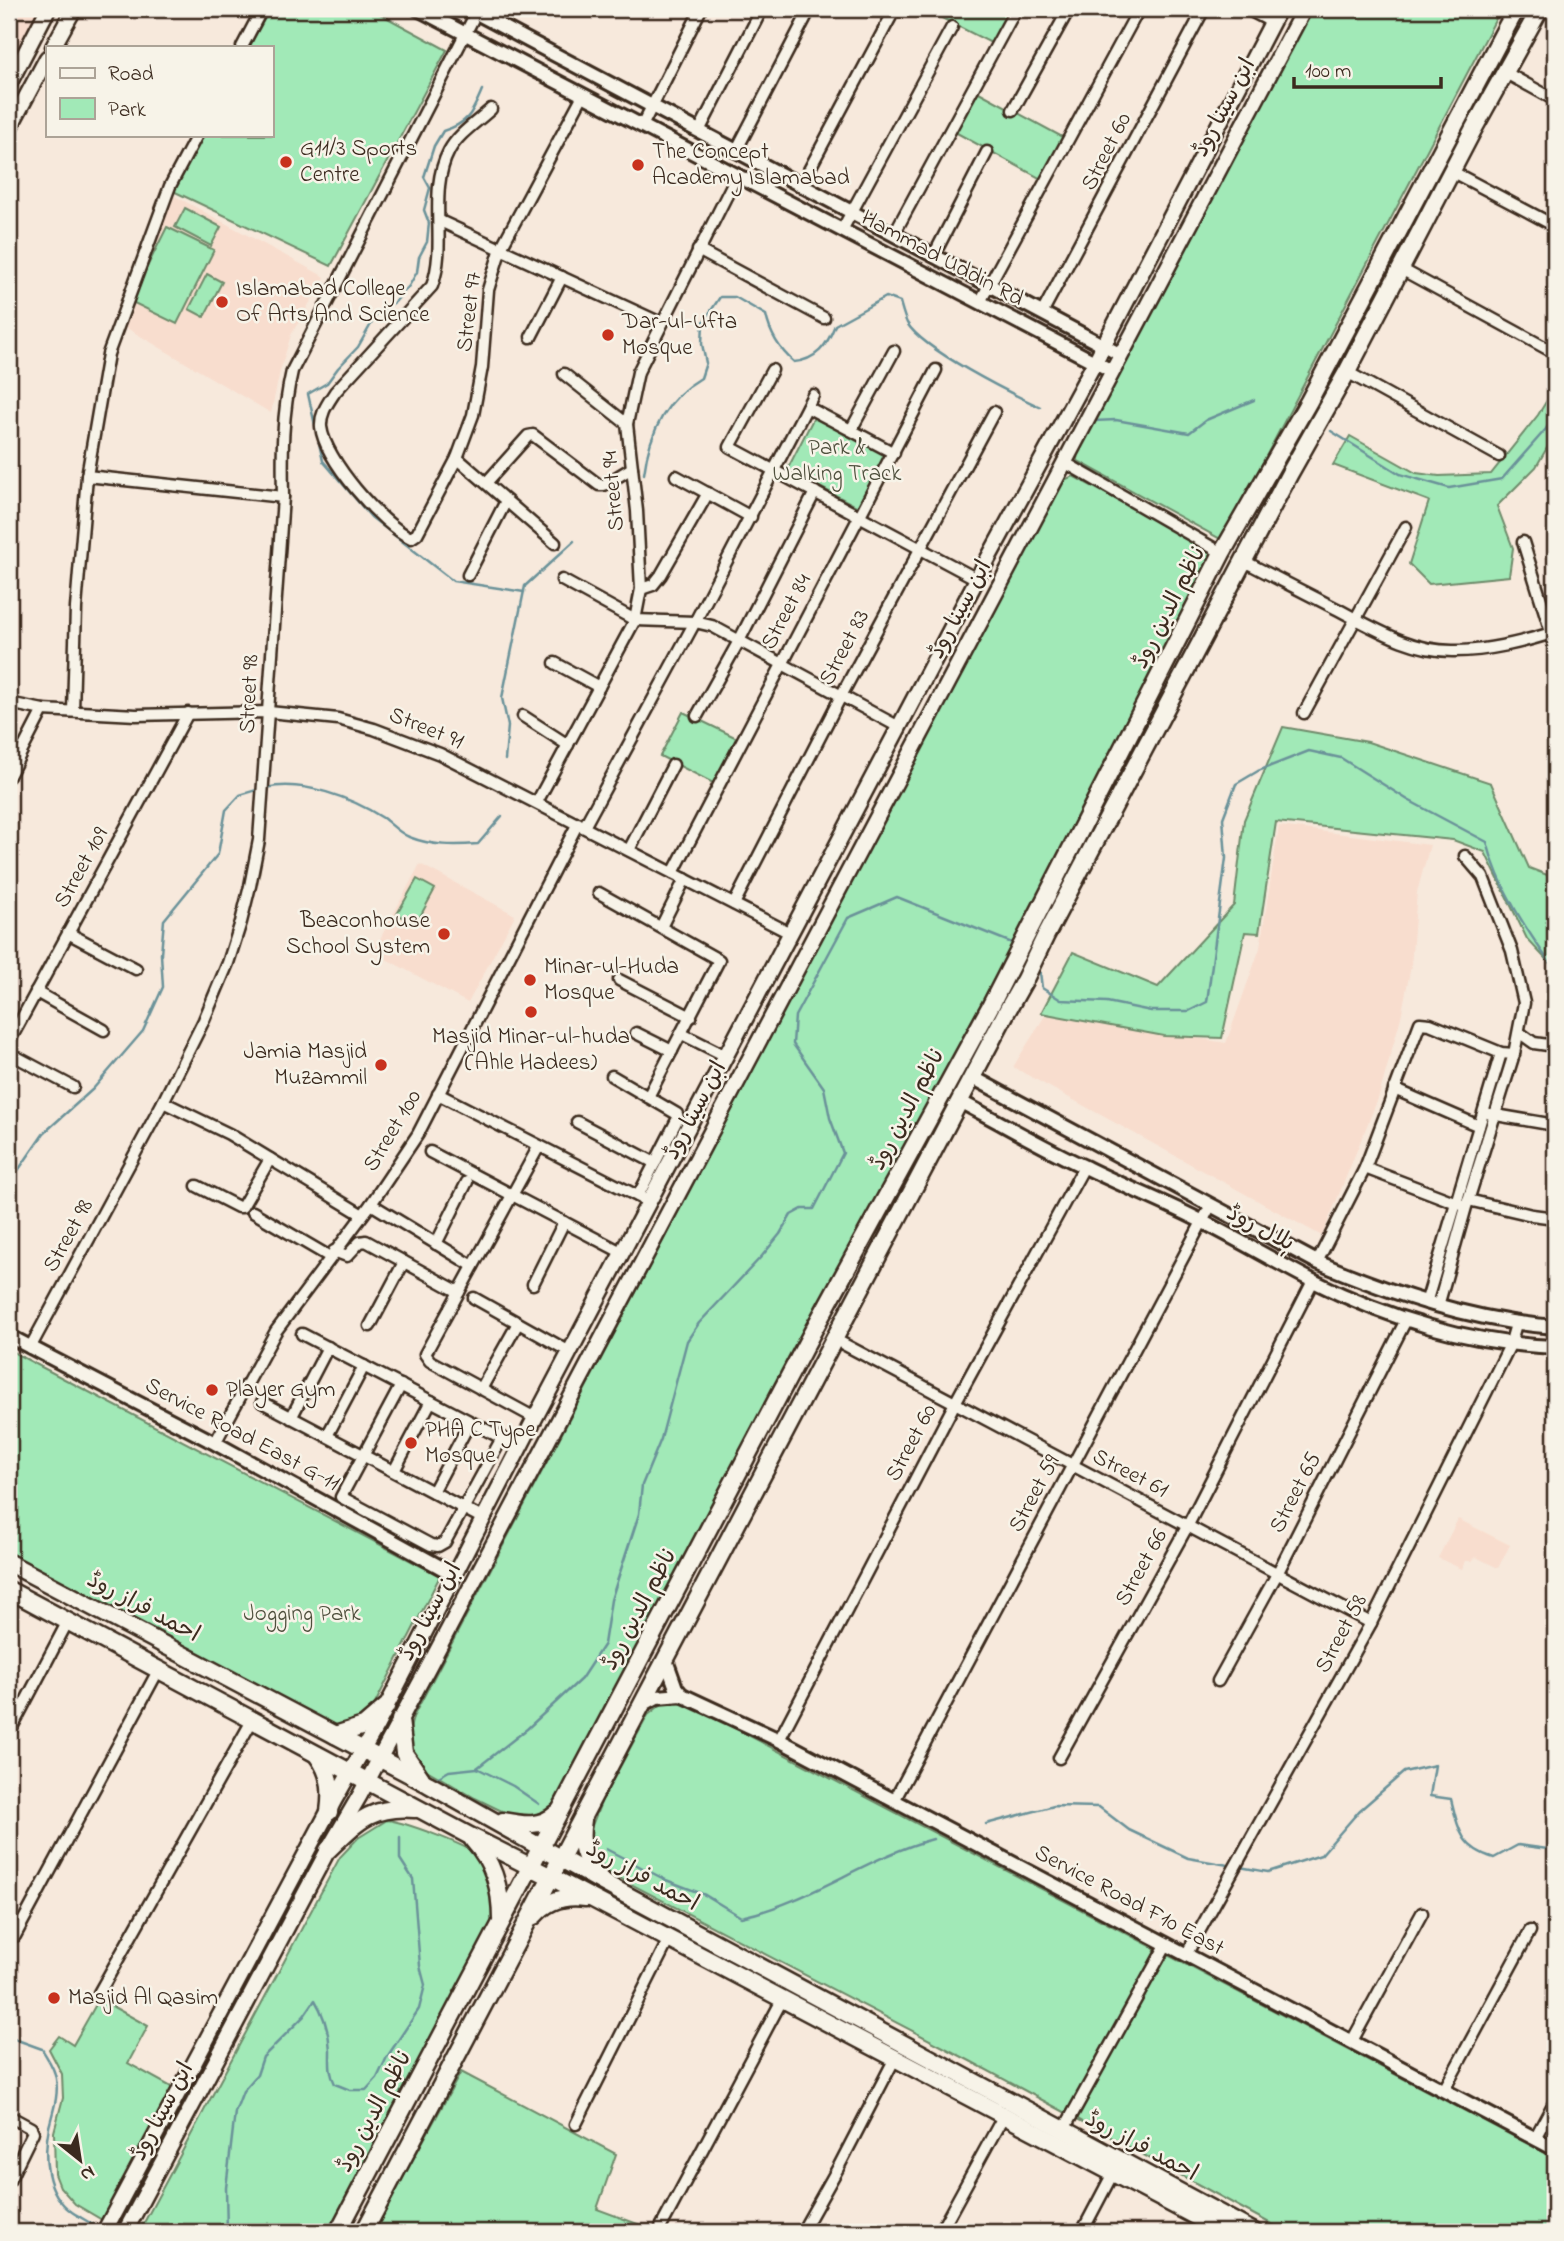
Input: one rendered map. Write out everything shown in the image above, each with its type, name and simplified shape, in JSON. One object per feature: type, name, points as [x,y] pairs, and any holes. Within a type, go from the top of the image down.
[{"type":"main road","points":[[9,84],[48,9]]},
{"type":"main road","points":[[54,46],[74,9]]},
{"type":"main road","name":"ابن سینا روڈ","points":[[104,2232],[386,1707],[519,1447],[623,1253],[643,1199],[726,1056],[1017,503],[1095,362],[1279,9]]},
{"type":"main road","name":"ابن سینا روڈ","points":[[125,2232],[328,1850],[368,1781],[1304,9]]},
{"type":"main road","name":"ناظم الدین روڈ","points":[[364,2232],[960,1101],[999,1008],[1011,967],[1202,598],[1222,553],[1309,401],[1516,9]]},
{"type":"main road","name":"ناظم الدین روڈ","points":[[338,2232],[814,1329],[999,1008],[1026,979],[1046,935],[1220,606],[1540,9]]},
{"type":"main road","points":[[9,129],[46,60]]},
{"type":"main road","points":[[1309,401],[1326,409]]},
{"type":"main road","points":[[1017,503],[1037,515]]},
{"type":"main road","points":[[1202,598],[1220,606]]},
{"type":"main road","points":[[789,935],[808,948]]},
{"type":"main road","points":[[874,1222],[891,1231]]},
{"type":"main road","points":[[462,1558],[481,1567]]},
{"type":"main road","name":"احمد فراز روڈ","points":[[9,1563],[428,1784],[604,1883],[923,2052],[1063,2131],[1113,2173],[1224,2232]]},
{"type":"main road","points":[[685,1573],[706,1583]]},
{"type":"main road","name":"احمد فراز روڈ","points":[[9,1590],[894,2060],[1004,2115],[1254,2232]]},
{"type":"main road","points":[[412,1656],[430,1664]]},
{"type":"main road","points":[[335,1735],[364,1726],[386,1707]]},
{"type":"main road","points":[[400,1720],[404,1753],[428,1784]]},
{"type":"main road","points":[[316,1753],[329,1777],[329,1812]]},
{"type":"main road","points":[[328,1850],[363,1817],[376,1811],[399,1808],[424,1810]]},
{"type":"main road","points":[[490,1818],[536,1825],[549,1821],[560,1811]]},
{"type":"main road","points":[[584,1815],[581,1834],[583,1852],[604,1883]]},
{"type":"main road","points":[[468,1835],[491,1865],[498,1883],[501,1921]]},
{"type":"main road","points":[[523,1931],[538,1911],[555,1900],[572,1896],[592,1898]]},
{"type":"main road","points":[[178,2094],[194,2103]]},
{"type":"street","points":[[243,46],[262,9]]},
{"type":"street","name":"Hammad Uddin Rd","points":[[418,9],[1112,371]]},
{"type":"street","points":[[642,126],[701,9]]},
{"type":"street","points":[[699,131],[762,9]]},
{"type":"street","points":[[736,150],[810,9]]},
{"type":"street","points":[[801,185],[895,9]]},
{"type":"street","points":[[894,234],[1016,9]]},
{"type":"street","points":[[1013,110],[1069,9]]},
{"type":"street","points":[[980,302],[1139,9]]},
{"type":"street","name":"Street 60","points":[[1042,313],[1204,9]]},
{"type":"street","points":[[1247,9],[1272,22]]},
{"type":"street","name":"Hammad Uddin Rd","points":[[475,10],[1121,355]]},
{"type":"street","name":"Street 98","points":[[30,1348],[163,1102],[204,1020],[228,963],[250,886],[259,839],[283,497],[282,432],[284,406],[292,371],[466,34],[475,10]]},
{"type":"street","points":[[842,230],[952,27]]},
{"type":"street","points":[[1506,73],[1555,100]]},
{"type":"street","name":"Street 97","points":[[440,221],[438,264],[432,286],[335,393],[326,406],[321,426],[327,447],[343,471],[382,518],[411,538],[417,534],[457,458],[473,415],[478,392],[488,290],[500,248],[583,95]]},
{"type":"street","points":[[491,109],[457,139],[448,153],[439,197],[440,221],[661,323]]},
{"type":"street","points":[[73,711],[76,608],[87,476],[108,354],[170,186],[196,136]]},
{"type":"street","points":[[934,256],[987,152]]},
{"type":"street","points":[[1453,172],[1555,226]]},
{"type":"street","name":"Street 94","points":[[537,802],[635,620],[640,589],[627,424],[638,372],[737,175]]},
{"type":"street","points":[[698,250],[824,318]]},
{"type":"street","points":[[1401,270],[1555,353]]},
{"type":"street","points":[[531,337],[562,277]]},
{"type":"street","points":[[851,430],[894,351]]},
{"type":"street","points":[[772,370],[730,447],[977,579]]},
{"type":"street","name":"Street 84","points":[[673,873],[936,370]]},
{"type":"street","points":[[1347,372],[1499,456]]},
{"type":"street","points":[[564,374],[627,424]]},
{"type":"street","name":"Street 100","points":[[215,1443],[276,1331],[418,1134],[581,825],[695,622],[813,395]]},
{"type":"street","points":[[807,407],[894,453]]},
{"type":"street","name":"Street 83","points":[[734,904],[841,696],[993,412]]},
{"type":"street","points":[[486,483],[528,436],[533,435],[599,485],[604,485],[632,468]]},
{"type":"street","points":[[457,458],[555,543]]},
{"type":"street","points":[[1064,462],[1222,553]]},
{"type":"street","points":[[87,476],[283,497]]},
{"type":"street","points":[[676,476],[751,517]]},
{"type":"street","points":[[697,716],[739,641],[815,492]]},
{"type":"street","points":[[640,589],[653,585],[661,575],[708,494]]},
{"type":"street","points":[[468,575],[506,501]]},
{"type":"street","points":[[1304,713],[1406,527]]},
{"type":"street","points":[[1523,542],[1555,645]]},
{"type":"street","points":[[1244,561],[1399,640],[1425,648],[1453,652],[1511,645],[1553,633]]},
{"type":"street","points":[[562,580],[635,620],[695,622],[712,626],[899,727]]},
{"type":"street","points":[[555,663],[599,687]]},
{"type":"street","name":"Street 91","points":[[9,703],[43,709],[136,715],[269,712],[338,719],[374,729],[440,754],[537,802],[789,935]]},
{"type":"street","points":[[9,776],[43,709]]},
{"type":"street","name":"Street 109","points":[[9,1042],[188,713]]},
{"type":"street","points":[[523,716],[568,745]]},
{"type":"street","points":[[629,850],[673,765]]},
{"type":"street","points":[[1432,1304],[1514,1054],[1524,1003],[1512,951],[1483,877],[1465,856]]},
{"type":"street","points":[[661,927],[685,879]]},
{"type":"street","points":[[599,893],[719,960],[648,1097]]},
{"type":"street","points":[[68,933],[136,970]]},
{"type":"street","points":[[619,980],[691,1017]]},
{"type":"street","points":[[36,992],[104,1030]]},
{"type":"street","points":[[1317,1262],[1365,1168],[1420,1023],[1430,1024],[1501,1054],[1514,1054]]},
{"type":"street","points":[[1520,1033],[1534,1043],[1555,1046]]},
{"type":"street","points":[[636,1034],[672,1051]]},
{"type":"street","points":[[682,1034],[726,1056]]},
{"type":"street","points":[[9,1053],[73,1087]]},
{"type":"street","points":[[1463,1203],[1479,1126],[1501,1054]]},
{"type":"street","points":[[439,1094],[643,1199],[655,1163],[678,1118],[677,1114],[612,1076]]},
{"type":"street","name":"ہلال روڈ","points":[[972,1077],[1317,1262],[1376,1287],[1432,1304],[1516,1324],[1555,1327]]},
{"type":"street","points":[[1394,1089],[1479,1126]]},
{"type":"street","name":"ہلال روڈ","points":[[960,1101],[1084,1167],[1201,1221],[1313,1281],[1406,1320],[1510,1345],[1555,1347]]},
{"type":"street","points":[[163,1102],[229,1134],[362,1214]]},
{"type":"street","points":[[1483,1113],[1555,1125]]},
{"type":"street","points":[[577,1122],[655,1163]]},
{"type":"street","points":[[535,1418],[430,1361],[425,1354],[539,1146]]},
{"type":"street","points":[[430,1152],[623,1253]]},
{"type":"street","points":[[197,1186],[238,1208],[242,1207],[270,1159]]},
{"type":"street","name":"Street 60","points":[[779,1740],[955,1403],[1084,1167]]},
{"type":"street","points":[[1365,1168],[1463,1203],[1555,1218]]},
{"type":"street","points":[[436,1244],[467,1182]]},
{"type":"street","points":[[370,1204],[473,1266]]},
{"type":"street","name":"Street 59","points":[[894,1801],[1211,1205]]},
{"type":"street","points":[[253,1212],[332,1254],[347,1256],[363,1241],[459,1292]]},
{"type":"street","points":[[533,1284],[564,1222]]},
{"type":"street","points":[[370,1325],[404,1262]]},
{"type":"street","name":"Street 66","points":[[1059,1758],[1188,1525],[1313,1281]]},
{"type":"street","points":[[474,1298],[570,1352]]},
{"type":"street","name":"Street 65","points":[[1218,1681],[1277,1574],[1406,1320]]},
{"type":"street","points":[[481,1389],[518,1323]]},
{"type":"street","name":"Street 58","points":[[1186,1955],[1371,1622],[1510,1345],[1516,1324]]},
{"type":"street","points":[[302,1334],[519,1447]]},
{"type":"street","name":"Service Road East G-11","points":[[9,1336],[215,1443],[453,1574]]},
{"type":"street","name":"Street 61","points":[[834,1339],[1371,1622]]},
{"type":"street","points":[[291,1418],[328,1348]]},
{"type":"street","points":[[327,1436],[364,1366]]},
{"type":"street","points":[[401,1385],[341,1497],[431,1545],[438,1546],[445,1542],[502,1438]]},
{"type":"street","points":[[394,1471],[431,1401]]},
{"type":"street","points":[[262,1402],[482,1518]]},
{"type":"street","points":[[433,1492],[470,1422]]},
{"type":"street","points":[[9,1733],[68,1621]]},
{"type":"street","points":[[666,1660],[676,1688],[682,1695]]},
{"type":"street","points":[[15,1936],[159,1669]]},
{"type":"street","points":[[644,1703],[657,1697],[682,1695]]},
{"type":"street","name":"Service Road F10 East","points":[[682,1695],[779,1740],[1555,2149]]},
{"type":"street","points":[[99,1993],[253,1719]]},
{"type":"street","points":[[1352,2041],[1422,1913]]},
{"type":"street","points":[[1444,2090],[1530,1931]]},
{"type":"street","points":[[576,2124],[669,1940]]},
{"type":"street","points":[[1063,2131],[1166,1945]]},
{"type":"street","points":[[661,2227],[782,2000]]},
{"type":"street","points":[[802,2232],[894,2060]]},
{"type":"street","points":[[1535,2138],[1555,2101]]},
{"type":"street","points":[[940,2232],[1004,2115]]},
{"type":"street","points":[[9,2116],[31,2128],[32,2137],[9,2181]]},
{"type":"street","points":[[1083,2232],[1113,2173]]},
{"type":"shaded area","points":[[9,9],[42,9],[9,74]]},
{"type":"shaded area","name":"Islamabad College Of Arts And Science","points":[[171,194],[325,277],[291,335],[271,413],[125,327]]},
{"type":"shaded area","points":[[1279,826],[1430,845],[1417,892],[1411,966],[1401,1017],[1379,1096],[1322,1236],[1013,1067],[1046,1014],[1226,1043],[1260,948]]},
{"type":"shaded area","name":"Beaconhouse School System","points":[[420,864],[515,915],[468,1003],[373,952]]},
{"type":"shaded area","points":[[1458,1519],[1510,1545],[1498,1568],[1476,1557],[1472,1561],[1466,1561],[1462,1569],[1438,1558]]},
{"type":"green space","name":"G11/3 Sports Centre","points":[[270,9],[371,9],[447,50],[331,266],[171,190],[200,136],[273,136],[273,46],[250,46]]},
{"type":"green space","points":[[924,9],[1012,9],[993,44]]},
{"type":"green space","points":[[1309,9],[1501,9],[1222,540],[1078,461],[1076,451]]},
{"type":"green space","points":[[977,91],[1066,139],[1043,180],[955,132]]},
{"type":"green space","points":[[185,208],[221,227],[211,246],[175,227]]},
{"type":"green space","points":[[167,227],[214,250],[177,324],[130,301]]},
{"type":"green space","points":[[207,274],[222,282],[204,317],[189,309]]},
{"type":"green space","points":[[1555,387],[1555,434],[1536,467],[1497,506],[1513,548],[1509,576],[1429,584],[1409,564],[1429,501],[1333,465],[1350,436],[1416,473],[1439,476],[1491,474],[1538,415]]},
{"type":"green space","name":"Park & Walking Track","points":[[815,415],[888,453],[860,508],[787,470]]},
{"type":"green space","points":[[1073,476],[1209,549],[1213,554],[1211,563],[616,1695],[547,1818],[512,1816],[418,1765],[406,1745],[413,1717],[1062,481]]},
{"type":"green space","points":[[683,712],[741,740],[717,785],[660,756]]},
{"type":"green space","points":[[1283,727],[1368,742],[1491,783],[1529,868],[1555,878],[1555,969],[1527,939],[1485,852],[1453,840],[1276,822],[1259,933],[1245,932],[1222,1038],[1164,1036],[1041,1013],[1073,952],[1158,987],[1234,905],[1244,820]]},
{"type":"green space","points":[[417,879],[435,889],[416,924],[397,914]]},
{"type":"green space","name":"Jogging Park","points":[[9,1350],[440,1576],[351,1751],[9,1568]]},
{"type":"green space","points":[[662,1704],[683,1704],[700,1710],[1555,2158],[1555,2232],[1286,2232],[972,2062],[600,1868],[587,1853],[591,1828],[602,1800],[648,1715]]},
{"type":"green space","points":[[387,1820],[434,1834],[478,1855],[491,1875],[498,1916],[332,2232],[139,2232],[340,1857],[358,1838]]},
{"type":"green space","points":[[99,1999],[148,2026],[128,2063],[175,2089],[104,2221],[75,2204],[60,2187],[55,2174],[54,2132],[63,2098],[62,2074],[49,2049],[59,2036],[73,2045]]},
{"type":"green space","points":[[461,2072],[616,2154],[597,2209],[659,2232],[373,2232]]},
{"type":"waterway","points":[[482,90],[464,121],[443,131],[434,146],[424,177],[430,188],[424,210],[429,223],[427,242],[419,257],[417,272],[409,286],[395,302],[378,312],[358,347],[327,383],[308,394],[323,461],[371,517],[453,581],[524,592]]},
{"type":"waterway","points":[[644,474],[650,445],[668,407],[701,378],[706,363],[702,344],[703,323],[720,297],[735,297],[766,315],[776,341],[794,362],[802,361],[820,351],[835,325],[886,297],[900,302],[907,323],[930,346],[968,370],[1040,407]]},
{"type":"waterway","points":[[1094,421],[1116,420],[1189,433],[1206,420],[1254,400]]},
{"type":"waterway","points":[[1331,431],[1400,474],[1449,488],[1502,479],[1546,429],[1555,414]]},
{"type":"waterway","points":[[505,760],[508,726],[502,698],[525,586],[574,541]]},
{"type":"waterway","points":[[1037,966],[1042,988],[1061,1000],[1107,1002],[1151,1011],[1189,1011],[1207,1002],[1226,858],[1223,818],[1236,784],[1258,771],[1309,751],[1341,758],[1408,800],[1487,842],[1506,893],[1555,970]]},
{"type":"waterway","points":[[266,788],[295,786],[342,797],[383,818],[405,835],[435,844],[478,844],[502,816]]},
{"type":"waterway","points":[[9,1189],[17,1172],[44,1133],[93,1089],[143,1031],[163,987],[161,954],[164,920],[218,854],[226,810],[240,795],[260,789]]},
{"type":"waterway","points":[[435,1779],[449,1771],[477,1768],[527,1729],[581,1679],[604,1644],[611,1600],[639,1514],[642,1485],[661,1439],[687,1341],[699,1323],[762,1256],[791,1215],[802,1209],[814,1209],[843,1153],[830,1118],[824,1088],[793,1044],[795,1016],[848,918],[897,897],[1017,945]]},
{"type":"waterway","points":[[986,1824],[1054,1806],[1099,1807],[1129,1830],[1188,1858],[1268,1872],[1321,1855],[1359,1811],[1404,1772],[1435,1765],[1430,1796],[1451,1799],[1459,1829],[1474,1849],[1494,1858],[1518,1845],[1555,1850]]},
{"type":"waterway","points":[[477,1768],[513,1786],[539,1804]]},
{"type":"waterway","points":[[227,2232],[226,2188],[235,2112],[243,2091],[257,2075],[263,2057],[304,2016],[315,2000],[327,2031],[331,2072],[335,2084],[350,2090],[366,2090],[377,2078],[387,2057],[419,2009],[425,1985],[420,1966],[413,1879],[400,1859],[400,1837]]},
{"type":"waterway","points":[[606,1849],[666,1880],[705,1895],[741,1917],[790,1901],[884,1857],[933,1839]]},
{"type":"waterway","points":[[9,2037],[42,2049],[52,2067],[57,2091],[46,2150],[51,2184],[63,2204],[100,2229]]},
{"type":"place","name":"G11/3 Sports Centre","points":[[286,162]]},
{"type":"place","name":"The Concept Academy Islamabad","points":[[638,165]]},
{"type":"place","name":"Islamabad College Of Arts And Science","points":[[222,302]]},
{"type":"place","name":"Dar-ul-Ufta Mosque","points":[[608,335]]},
{"type":"place","name":"Beaconhouse School System","points":[[444,934]]},
{"type":"place","name":"Minar-ul-Huda Mosque","points":[[530,980]]},
{"type":"place","name":"Masjid Minar-ul-huda (Ahle Hadees)","points":[[531,1012]]},
{"type":"place","name":"Jamia Masjid Muzammil","points":[[381,1065]]},
{"type":"place","name":"Player Gym","points":[[212,1390]]},
{"type":"place","name":"PHA C Type Mosque","points":[[411,1443]]},
{"type":"place","name":"Masjid Al Qasim","points":[[54,1998]]}]
